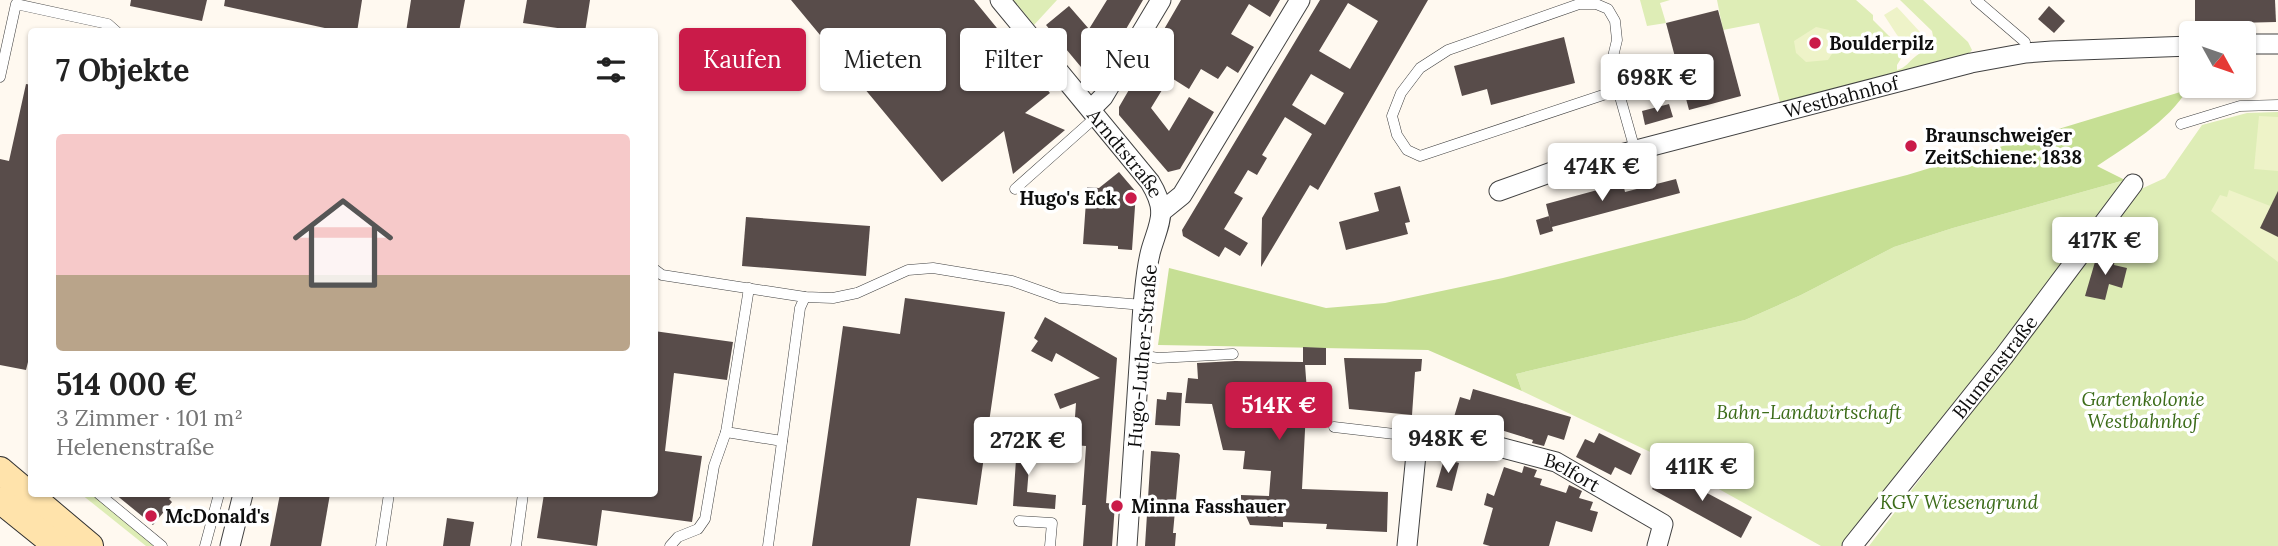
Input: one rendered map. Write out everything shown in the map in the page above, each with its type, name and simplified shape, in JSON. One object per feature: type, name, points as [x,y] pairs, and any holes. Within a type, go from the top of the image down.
[{"type":"main road","points":[[0,470],[28,494]]},
{"type":"main road","points":[[32,497],[90,546]]},
{"type":"main road","points":[[0,500],[48,544]]},
{"type":"street","name":"Arndtstraße","points":[[1000,0],[1150,182],[1158,196],[1161,212]]},
{"type":"street","points":[[1094,112],[1161,0]]},
{"type":"street","points":[[1161,212],[1182,195],[1300,0]]},
{"type":"street","points":[[2256,44],[2278,44]]},
{"type":"street","name":"Westbahnhof","points":[[1499,191],[1552,172],[1971,63],[2026,53],[2179,46]]},
{"type":"street","name":"Blumenstraße","points":[[1852,546],[2008,351],[2133,184]]},
{"type":"street","name":"Hugo-Luther-Straße","points":[[1127,546],[1143,306],[1148,266],[1159,231],[1161,212]]},
{"type":"street","name":"Belfort","points":[[1417,444],[1421,433],[1431,429],[1556,462],[1663,524],[1657,546]]},
{"type":"street","points":[[1407,546],[1417,444]]},
{"type":"street","points":[[230,546],[242,497]]},
{"type":"lane","points":[[1976,0],[2025,42]]},
{"type":"lane","points":[[0,76],[16,4],[108,24],[112,28]]},
{"type":"lane","points":[[1618,90],[1420,156],[1407,150],[1397,135],[1392,116],[1401,93],[1420,68],[1448,50],[1579,4],[1596,4],[1608,9],[1615,21],[1617,40],[1611,65],[1635,150]]},
{"type":"lane","points":[[2181,124],[2240,106],[2278,105]]},
{"type":"lane","points":[[1015,189],[1094,112]]},
{"type":"lane","points":[[658,272],[662,275],[833,298],[857,293],[908,270],[933,268],[1012,281],[1060,298],[1143,306]]},
{"type":"lane","points":[[670,546],[678,537],[698,529],[705,519],[714,466],[726,432],[749,288]]},
{"type":"lane","points":[[768,546],[800,308],[805,296]]},
{"type":"lane","points":[[1140,355],[1158,358],[1233,354]]},
{"type":"lane","points":[[1334,427],[1403,435],[1417,444]]},
{"type":"lane","points":[[726,432],[782,441]]},
{"type":"lane","points":[[103,497],[162,546]]},
{"type":"lane","points":[[205,546],[218,497]]},
{"type":"lane","points":[[380,546],[388,497]]},
{"type":"lane","points":[[516,546],[523,497]]},
{"type":"lane","points":[[1019,521],[1052,523],[1050,546]]},
{"type":"green space","points":[[1013,0],[1057,0],[1034,25]]},
{"type":"green space","points":[[1640,0],[1670,0],[1660,3],[1666,23],[1647,26]]},
{"type":"green space","points":[[1717,0],[1856,0],[1905,52],[1897,70],[1934,41],[1932,31],[1900,0],[1923,0],[1968,42],[1972,50],[1967,56],[1780,102],[1759,23],[1723,30]]},
{"type":"green space","points":[[1897,7],[1920,32],[1922,42],[1918,48],[1908,47],[1884,15]]},
{"type":"green space","name":"Boulderpilz","points":[[1816,27],[1829,30],[1837,46],[1828,60],[1806,62],[1796,53],[1794,41]]},
{"type":"green space","points":[[2179,92],[2181,98],[2159,122],[2097,166],[2125,180],[1894,247],[1801,295],[1745,320],[1516,374],[1522,391],[1428,350],[1158,345],[1169,268],[1326,308],[1385,303],[1503,278],[1907,175]]},
{"type":"green space","name":"Gartenkolonie Westbahnhof","points":[[2278,112],[2278,546],[1869,546],[2141,189],[2165,178],[2202,125],[2247,113]]},
{"type":"green space","points":[[2259,116],[2278,117],[2278,171],[2254,169]]},
{"type":"green space","name":"Bahn-Landwirtschaft","points":[[2125,180],[1846,546],[1821,546],[1665,459],[1522,391],[1516,374],[1745,320],[1801,295],[1894,247]]},
{"type":"green space","points":[[2229,190],[2278,209],[2278,262],[2211,211],[2220,195],[2227,197]]},
{"type":"green space","points":[[85,497],[98,497],[157,546],[146,546]]},
{"type":"building","points":[[131,0],[207,0],[202,21],[130,6]]},
{"type":"building","points":[[225,0],[362,0],[358,28],[325,28],[224,6]]},
{"type":"building","points":[[411,0],[465,0],[460,28],[407,28]]},
{"type":"building","points":[[527,0],[590,0],[586,28],[557,28],[523,23]]},
{"type":"building","points":[[791,0],[974,0],[997,28],[960,28],[960,91],[1048,91],[1050,93],[1025,113],[1065,130],[1013,174],[1004,131],[942,182],[866,91],[946,91],[946,28],[820,28],[820,35]]},
{"type":"building","points":[[1107,0],[1143,0],[1127,28],[1090,28]]},
{"type":"building","points":[[1181,0],[1280,0],[1270,17],[1249,4],[1231,34],[1254,47],[1238,73],[1227,66],[1218,79],[1201,69],[1189,89],[1174,80],[1174,28],[1165,28]]},
{"type":"building","points":[[1320,0],[1428,0],[1318,190],[1310,185],[1261,267],[1262,218],[1312,134],[1285,117],[1262,155],[1267,158],[1257,175],[1248,170],[1234,193],[1243,198],[1224,229],[1248,243],[1240,256],[1225,247],[1219,257],[1183,236],[1182,230]],"holes":[[[1348,3],[1378,21],[1350,69],[1319,51]],[[1311,74],[1344,93],[1325,125],[1292,105]]]},
{"type":"building","points":[[2195,0],[2275,0],[2276,22],[2195,21]]},
{"type":"building","points":[[1069,6],[1088,28],[1081,28],[1081,67],[1067,50],[1067,28],[1048,28],[1046,25]]},
{"type":"building","points":[[2049,6],[2065,21],[2054,33],[2038,19]]},
{"type":"building","points":[[1718,10],[1741,96],[1689,110],[1666,23]]},
{"type":"building","points":[[1564,37],[1575,83],[1491,105],[1487,89],[1462,96],[1454,66]]},
{"type":"building","points":[[28,84],[26,370],[0,365],[0,159],[9,161]]},
{"type":"building","points":[[1128,91],[1161,91],[1151,108],[1169,131],[1189,97],[1214,112],[1180,169],[1168,172],[1119,115],[1119,107]]},
{"type":"building","points":[[1669,104],[1673,117],[1645,125],[1642,111]]},
{"type":"building","points":[[1119,172],[1136,192],[1132,250],[1118,249],[1118,246],[1083,244],[1087,187],[1099,188]]},
{"type":"building","points":[[1676,179],[1680,193],[1552,227],[1553,231],[1540,235],[1536,220],[1549,216],[1546,204],[1623,183],[1625,192]]},
{"type":"building","points":[[1400,186],[1410,222],[1405,223],[1408,234],[1346,250],[1339,222],[1379,211],[1374,193]]},
{"type":"building","points":[[2278,191],[2278,237],[2260,228]]},
{"type":"building","points":[[746,217],[870,226],[866,276],[742,266]]},
{"type":"building","points":[[2097,255],[2115,259],[2114,265],[2127,268],[2122,288],[2109,284],[2105,300],[2085,296]]},
{"type":"building","points":[[905,298],[1005,312],[977,505],[917,498],[910,546],[812,546],[843,326],[900,334]]},
{"type":"building","points":[[1045,317],[1117,358],[1106,503],[1115,504],[1112,546],[1083,546],[1086,505],[1082,505],[1086,446],[1073,445],[1076,403],[1060,409],[1054,394],[1100,378],[1056,353],[1052,362],[1031,351],[1038,341],[1034,338]]},
{"type":"building","points":[[658,332],[733,342],[727,380],[674,373],[665,451],[702,456],[692,522],[602,510],[597,546],[537,538],[544,497],[658,497]]},
{"type":"building","points":[[1303,347],[1326,348],[1326,365],[1305,365],[1307,391],[1302,489],[1388,492],[1387,532],[1326,529],[1327,524],[1283,522],[1283,527],[1250,525],[1241,504],[1241,495],[1269,496],[1271,471],[1243,469],[1245,451],[1223,450],[1212,404],[1185,403],[1188,378],[1198,379],[1197,363],[1303,362]]},
{"type":"building","points":[[1344,358],[1422,359],[1421,371],[1415,372],[1412,415],[1349,409]]},
{"type":"building","points":[[1473,389],[1571,417],[1564,440],[1548,435],[1544,446],[1501,430],[1499,434],[1485,431],[1486,426],[1454,417],[1460,397],[1470,400]]},
{"type":"building","points":[[1167,392],[1182,393],[1180,426],[1155,425],[1157,399],[1166,400]]},
{"type":"building","points":[[1018,428],[1032,429],[1027,492],[1056,495],[1055,509],[1013,506]]},
{"type":"building","points":[[1599,433],[1641,454],[1631,475],[1615,467],[1611,475],[1576,457],[1585,439],[1594,443]]},
{"type":"building","points":[[1151,451],[1180,455],[1173,533],[1176,533],[1175,546],[1145,546]]},
{"type":"building","points":[[1444,459],[1459,463],[1452,491],[1436,487]]},
{"type":"building","points":[[1524,466],[1537,470],[1534,477],[1542,479],[1540,485],[1566,493],[1569,485],[1582,491],[1579,498],[1593,502],[1590,510],[1598,512],[1592,532],[1556,521],[1549,546],[1483,544],[1493,508],[1484,505],[1487,493],[1494,496],[1504,467],[1522,473]]},
{"type":"building","points":[[1662,469],[1752,517],[1741,538],[1652,489]]},
{"type":"building","name":"McDonald's","points":[[119,497],[171,497],[169,499],[172,502],[153,525]]},
{"type":"building","points":[[279,497],[329,497],[321,546],[270,546]]},
{"type":"building","points":[[447,518],[474,522],[470,546],[443,546]]},
{"type":"place","name":"Boulderpilz","points":[[1815,43]]},
{"type":"place","name":"Braunschweiger ZeitSchiene: 1838","points":[[1911,146]]},
{"type":"place","name":"Hugo's Eck","points":[[1131,198]]},
{"type":"place","name":"Minna Fasshauer","points":[[1117,506]]},
{"type":"place","name":"McDonald's","points":[[151,516]]},
{"type":"park label","name":"KGV Wiesengrund","points":[[1959,502]]}]
